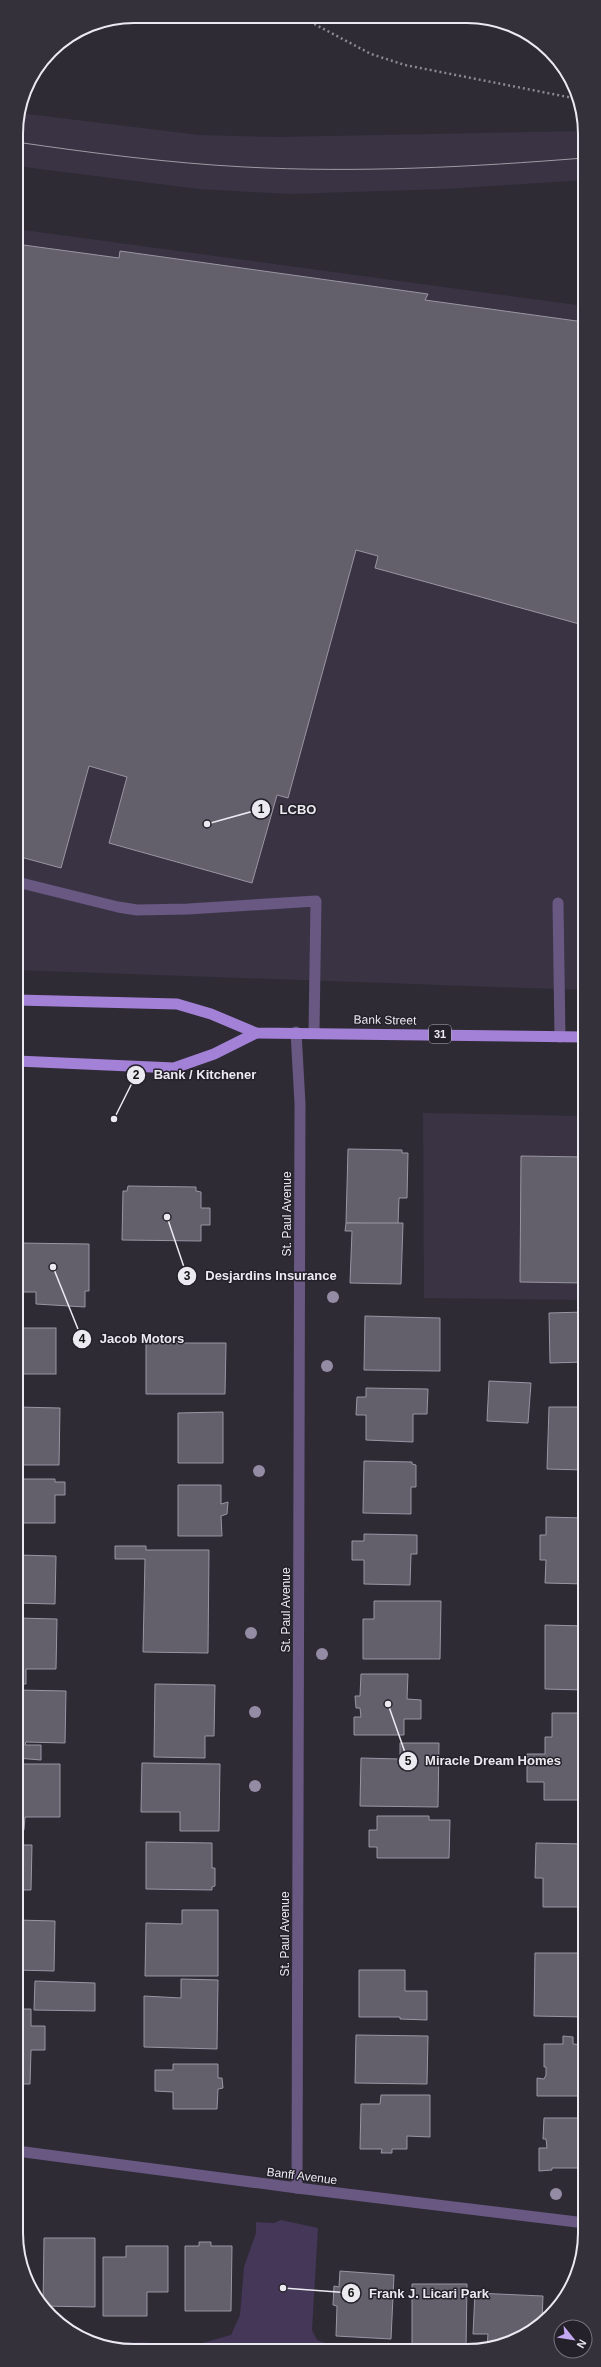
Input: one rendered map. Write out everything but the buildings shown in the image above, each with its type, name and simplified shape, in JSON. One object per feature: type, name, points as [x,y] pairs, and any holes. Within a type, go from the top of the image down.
[{"type":"main road","name":"Bank Street","points":[[23,1000],[177,1004],[211,1014],[256,1033],[314,1032],[578,1037]]},
{"type":"main road","name":"Bank Street","points":[[23,1061],[174,1068],[214,1054],[256,1033]]},
{"type":"street","points":[[23,884],[118,907],[137,910],[188,909],[316,901],[314,1032]]},
{"type":"street","points":[[558,903],[560,1037]]},
{"type":"street","name":"St. Paul Avenue","points":[[296,1032],[300,1104],[297,2188]]},
{"type":"street","name":"Banff Avenue","points":[[23,2152],[297,2188],[578,2222]]},
{"type":"path","points":[[312,23],[371,54],[405,65],[572,98]]},
{"type":"shaded area","points":[[25,114],[199,135],[277,137],[578,131],[578,180],[445,189],[289,194],[199,189],[23,167],[23,127]]},
{"type":"shaded area","points":[[23,230],[578,305],[578,990],[23,970]]},
{"type":"shaded area","points":[[423,1113],[578,1116],[578,1300],[424,1298]]},
{"type":"shaded area","points":[[281,2220],[318,2228],[312,2330],[317,2340],[328,2344],[199,2344],[231,2335],[240,2315],[244,2267],[256,2233],[256,2222],[274,2223]]},
{"type":"shaded area","points":[[143,2342],[161,2344],[120,2343]]},
{"type":"tram line","points":[[23,143],[159,160],[287,169],[414,168],[578,158]]},
{"type":"place","name":"LCBO","points":[[207,824]]},
{"type":"place","name":"Bank / Kitchener","points":[[114,1119]]},
{"type":"place","name":"Desjardins Insurance","points":[[167,1217]]},
{"type":"place","name":"Jacob Motors","points":[[53,1267]]},
{"type":"place","name":"Miracle Dream Homes","points":[[388,1704]]},
{"type":"place","name":"Frank J. Licari Park","points":[[283,2288]]}]
